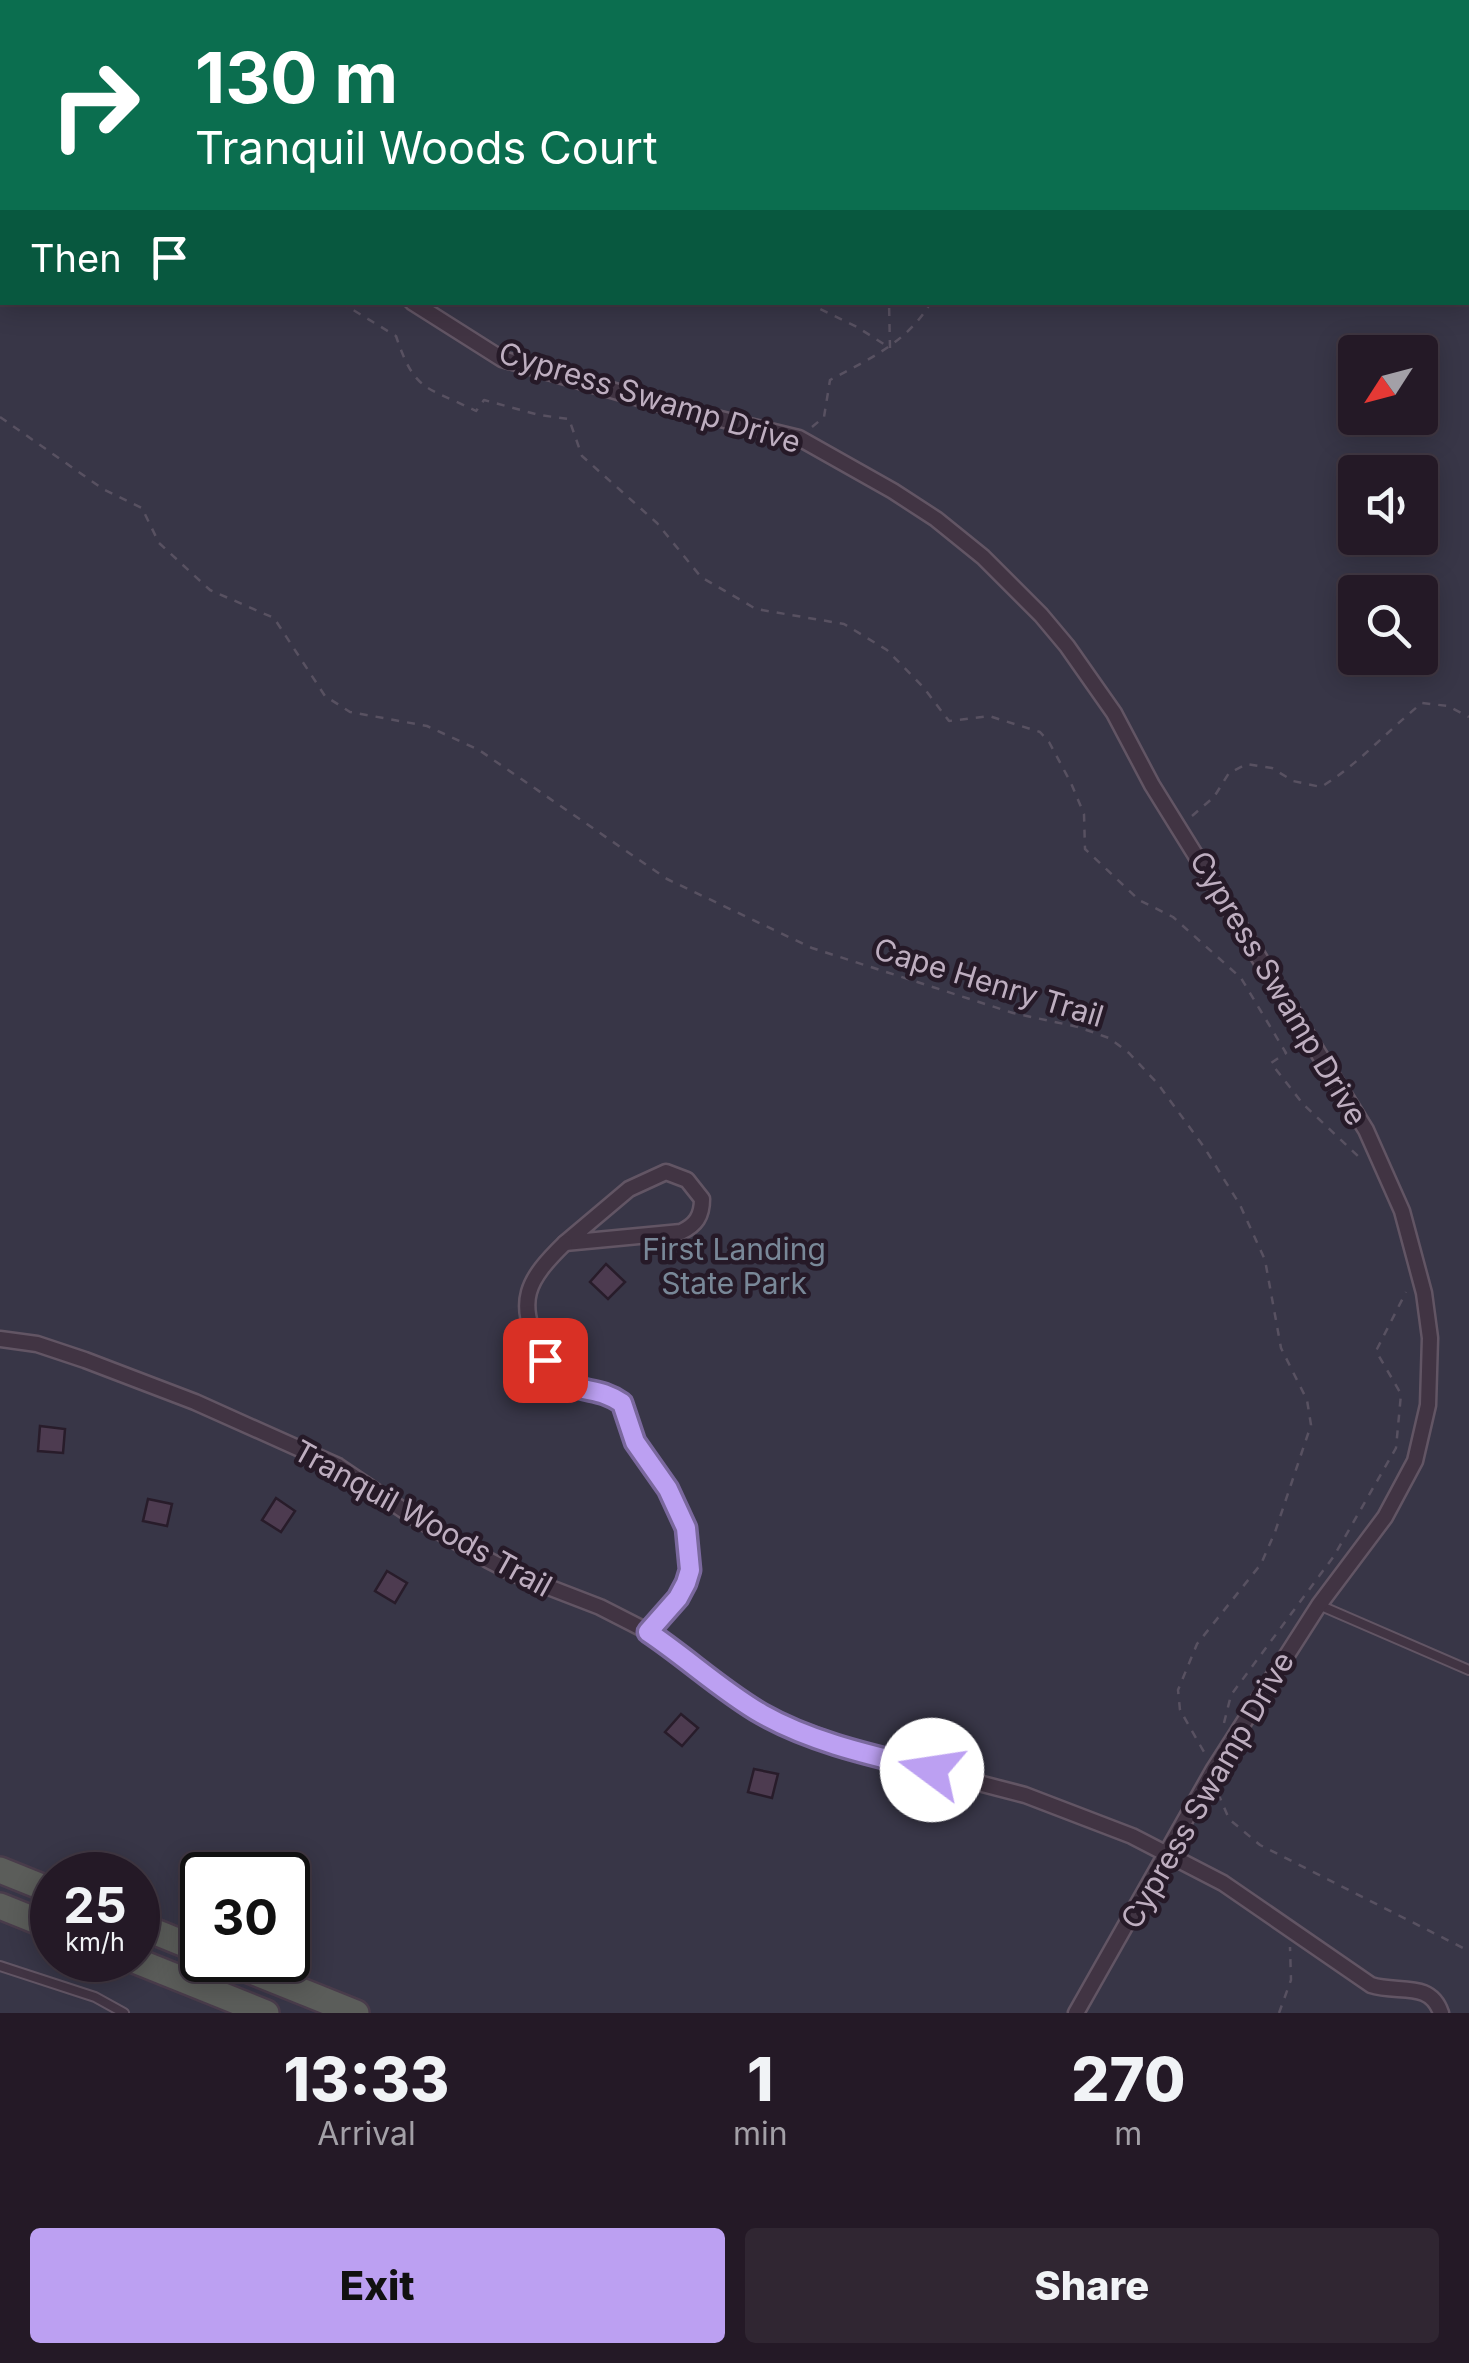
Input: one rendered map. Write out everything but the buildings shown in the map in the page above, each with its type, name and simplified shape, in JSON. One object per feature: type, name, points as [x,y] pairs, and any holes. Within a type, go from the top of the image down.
[{"type":"highway","points":[[0,1870],[30,1882]]},
{"type":"highway","points":[[0,1906],[30,1918]]},
{"type":"highway","points":[[160,1970],[266,2013]]},
{"type":"highway","points":[[279,1982],[356,2013]]},
{"type":"street","name":"Cypress Swamp Drive","points":[[417,305],[502,359],[670,407],[799,438],[936,519],[1013,585],[1092,678],[1152,784],[1366,1130],[1402,1211],[1424,1293],[1431,1368],[1424,1431],[1415,1461],[1385,1517],[1319,1604],[1214,1769],[1076,2013]]},
{"type":"street","points":[[565,1243],[681,1232],[698,1220],[702,1199],[687,1180],[666,1172],[628,1189],[565,1243],[529,1287],[526,1316],[558,1377],[580,1390],[622,1403],[635,1442],[668,1489],[686,1528],[690,1570],[686,1583],[648,1632]]},
{"type":"street","name":"Tranquil Woods Trail","points":[[0,1339],[37,1344],[85,1360],[338,1466],[409,1514],[517,1575],[600,1607],[648,1632],[728,1692],[776,1722],[867,1754],[1024,1795],[1079,1814],[1166,1853],[1223,1883],[1371,1984],[1425,1992],[1433,1997],[1441,2013]]},
{"type":"lane","points":[[1319,1604],[1469,1670]]},
{"type":"lane","points":[[0,1966],[95,1997],[124,2013]]},
{"type":"path","points":[[345,305],[396,336],[406,368],[422,386],[476,411],[484,400],[569,419],[582,456],[657,523],[700,577],[756,610],[844,624],[887,650],[949,721],[989,716],[1040,732],[1050,742],[1084,814],[1084,849],[1139,900],[1172,917],[1241,978],[1286,1053],[1271,1064],[1303,1104],[1366,1165]]},
{"type":"path","points":[[812,305],[890,348]]},
{"type":"path","points":[[889,305],[890,348]]},
{"type":"path","points":[[799,438],[824,417],[830,380],[890,348],[920,322],[929,305]]},
{"type":"path","name":"Cape Henry Trail","points":[[0,417],[103,489],[142,508],[159,543],[210,590],[274,618],[324,696],[350,712],[427,726],[479,750],[667,879],[812,948],[1013,1013],[1078,1027],[1108,1038],[1129,1053],[1158,1084],[1240,1206],[1265,1260],[1281,1348],[1307,1400],[1311,1426],[1260,1564],[1197,1644],[1178,1690],[1180,1710],[1214,1769],[1228,1819],[1260,1845],[1469,1951]]},
{"type":"path","points":[[1179,826],[1214,797],[1229,773],[1248,764],[1272,768],[1293,781],[1321,787],[1352,768],[1388,730],[1422,703],[1448,706],[1469,716]]},
{"type":"path","points":[[1222,1732],[1230,1694],[1334,1556],[1396,1448],[1401,1394],[1376,1352],[1408,1287]]},
{"type":"path","points":[[1279,2013],[1291,1980],[1288,1951],[1298,1932]]},
{"type":"green space","name":"First Landing State Park","points":[[0,305],[1469,305],[1469,2013],[0,2013]]},
{"type":"route","points":[[545,1360],[570,1386],[622,1403],[635,1442],[678,1505],[686,1528],[690,1570],[678,1598],[648,1632],[728,1692],[776,1722],[867,1754],[932,1770]]}]
